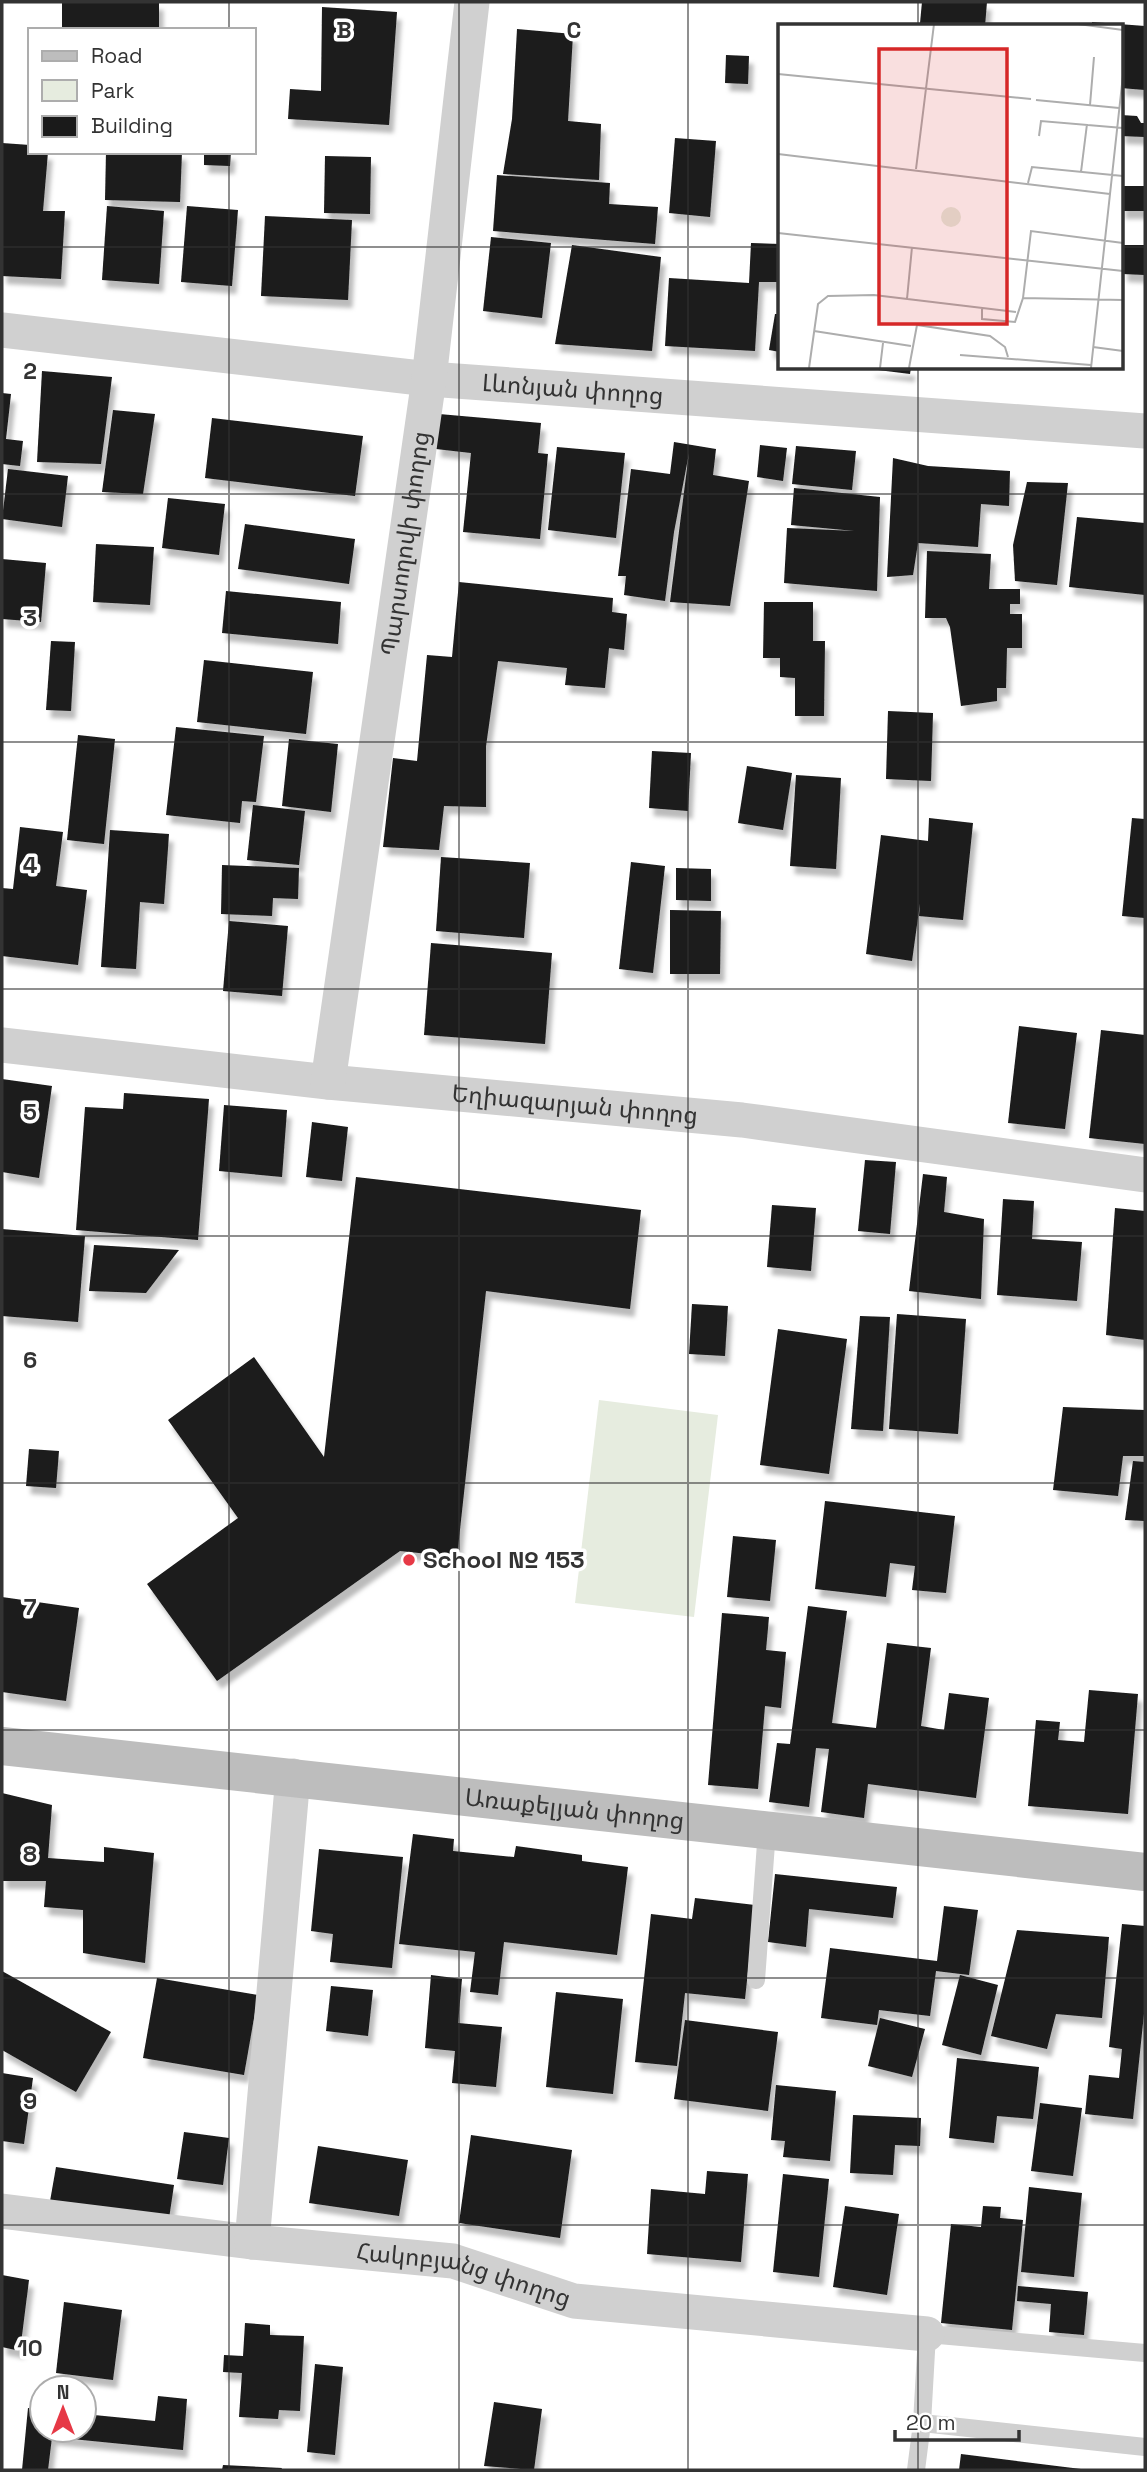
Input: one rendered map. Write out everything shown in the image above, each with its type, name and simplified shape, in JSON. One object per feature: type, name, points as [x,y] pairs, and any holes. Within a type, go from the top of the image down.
[{"type":"street","name":"Պարսողովի փողոց","points":[[328,1082],[429,379],[472,2]]},
{"type":"street","name":"Լևոնյան փողոց","points":[[2,330],[429,379],[1145,431]]},
{"type":"street","name":"Եղիազարյան փողոց","points":[[2,1045],[328,1082],[742,1120],[1145,1175]]},
{"type":"street","name":"Առաքելյան փողոց","points":[[2,1746],[1145,1872]]},
{"type":"street","points":[[252,2242],[293,1776]]},
{"type":"street","name":"Հակոբյանց փողոց","points":[[2,2211],[252,2242],[453,2261],[573,2301],[927,2334]]},
{"type":"lane","points":[[756,1980],[767,1830]]},
{"type":"lane","points":[[916,2470],[922,2423],[927,2334],[1145,2353]]},
{"type":"lane","points":[[922,2423],[1145,2447]]},
{"type":"green space","points":[[599,1400],[718,1415],[694,1617],[575,1603]]},
{"type":"building","points":[[62,2],[159,2],[159,28],[62,28]]},
{"type":"building","points":[[922,2],[987,2],[985,24],[920,23]]},
{"type":"building","points":[[322,7],[397,12],[389,125],[288,119],[290,89],[321,91]]},
{"type":"building","points":[[1122,24],[1145,26],[1145,90],[1122,88]]},
{"type":"building","points":[[517,29],[573,34],[568,121],[601,124],[599,180],[503,174],[512,119]]},
{"type":"building","points":[[726,55],[749,56],[748,84],[725,83]]},
{"type":"building","points":[[1122,115],[1137,116],[1141,123],[1145,123],[1145,137],[1122,136]]},
{"type":"building","points":[[675,138],[716,141],[710,217],[669,213]]},
{"type":"building","points":[[2,143],[28,145],[28,154],[48,154],[43,211],[65,211],[61,279],[2,276]]},
{"type":"building","points":[[106,154],[182,154],[180,202],[105,200]]},
{"type":"building","points":[[204,154],[231,154],[230,166],[204,165]]},
{"type":"building","points":[[325,156],[371,157],[370,214],[324,213]]},
{"type":"building","points":[[497,175],[610,183],[609,204],[658,207],[655,244],[493,231]]},
{"type":"building","points":[[1122,186],[1145,186],[1145,211],[1122,211]]},
{"type":"building","points":[[107,206],[164,211],[159,284],[102,280]]},
{"type":"building","points":[[187,206],[238,210],[232,286],[181,282]]},
{"type":"building","points":[[265,216],[352,220],[348,300],[261,296]]},
{"type":"building","points":[[491,237],[551,243],[542,318],[483,311]]},
{"type":"building","points":[[751,243],[778,244],[778,282],[759,282],[755,351],[665,346],[669,278],[749,283]]},
{"type":"building","points":[[572,245],[661,257],[652,351],[555,344]]},
{"type":"building","points":[[1123,245],[1145,245],[1145,275],[1123,274]]},
{"type":"building","points":[[775,314],[778,314],[778,352],[769,350]]},
{"type":"building","points":[[870,369],[911,369],[910,374]]},
{"type":"building","points":[[42,371],[112,377],[101,464],[37,462]]},
{"type":"building","points":[[2,393],[11,394],[6,439],[23,441],[20,466],[2,464]]},
{"type":"building","points":[[113,410],[155,414],[143,494],[102,492]]},
{"type":"building","points":[[439,414],[541,423],[538,453],[548,454],[540,539],[463,532],[471,453],[436,449]]},
{"type":"building","points":[[212,418],[363,436],[355,496],[205,478]]},
{"type":"building","points":[[674,442],[716,449],[713,475],[749,481],[730,606],[670,602],[689,453],[674,532],[665,601],[624,595],[626,576],[618,576],[631,469],[670,474]]},
{"type":"building","points":[[760,445],[787,448],[783,481],[757,477]]},
{"type":"building","points":[[796,446],[856,451],[852,490],[792,484]]},
{"type":"building","points":[[557,447],[625,453],[616,538],[548,530]]},
{"type":"building","points":[[893,458],[928,466],[1010,471],[1009,506],[981,504],[978,547],[918,543],[913,575],[887,577]]},
{"type":"building","points":[[8,469],[68,476],[62,527],[2,519]]},
{"type":"building","points":[[1027,482],[1068,483],[1057,585],[1015,581],[1013,545]]},
{"type":"building","points":[[794,488],[880,497],[877,591],[784,583],[787,528],[855,531],[791,525]]},
{"type":"building","points":[[168,498],[225,504],[219,555],[162,548]]},
{"type":"building","points":[[1077,517],[1145,523],[1145,595],[1069,587]]},
{"type":"building","points":[[245,524],[355,539],[349,584],[238,569]]},
{"type":"building","points":[[96,544],[154,547],[150,605],[93,602]]},
{"type":"building","points":[[927,551],[991,554],[989,589],[1020,589],[1020,604],[1010,604],[1010,614],[1022,614],[1022,648],[1007,648],[1006,688],[997,688],[997,701],[961,706],[950,627],[946,618],[925,618]]},
{"type":"building","points":[[2,559],[46,563],[41,622],[2,619]]},
{"type":"building","points":[[459,582],[613,598],[612,612],[627,614],[624,650],[609,648],[605,688],[565,685],[567,668],[498,661],[486,746],[486,807],[444,806],[439,850],[383,847],[393,758],[417,761],[427,655],[452,657]]},
{"type":"building","points":[[226,591],[341,602],[338,644],[222,633]]},
{"type":"building","points":[[764,602],[813,602],[813,641],[825,641],[824,716],[795,716],[795,678],[780,677],[780,658],[763,658]]},
{"type":"building","points":[[51,641],[75,642],[71,711],[46,710]]},
{"type":"building","points":[[204,660],[313,672],[306,734],[197,722]]},
{"type":"building","points":[[888,711],[933,713],[931,781],[886,779]]},
{"type":"building","points":[[176,727],[264,736],[256,802],[242,801],[240,823],[166,815]]},
{"type":"building","points":[[78,735],[115,739],[104,844],[67,840]]},
{"type":"building","points":[[289,739],[338,744],[331,812],[282,806]]},
{"type":"building","points":[[652,751],[691,753],[688,811],[649,808]]},
{"type":"building","points":[[747,766],[792,773],[783,830],[738,823]]},
{"type":"building","points":[[796,775],[841,778],[836,869],[790,866]]},
{"type":"building","points":[[253,805],[305,811],[299,865],[247,860]]},
{"type":"building","points":[[929,818],[973,823],[963,920],[919,916],[920,903],[912,961],[866,954],[881,835],[928,841]]},
{"type":"building","points":[[1132,818],[1145,819],[1145,918],[1122,916]]},
{"type":"building","points":[[20,827],[63,832],[56,886],[87,890],[78,965],[2,956],[2,888],[13,889]]},
{"type":"building","points":[[110,830],[169,834],[164,904],[140,902],[136,969],[101,967]]},
{"type":"building","points":[[441,857],[530,863],[524,938],[436,931]]},
{"type":"building","points":[[631,862],[665,866],[653,973],[619,969]]},
{"type":"building","points":[[222,865],[299,868],[298,899],[273,898],[272,916],[221,914]]},
{"type":"building","points":[[676,868],[711,869],[711,901],[676,900]]},
{"type":"building","points":[[670,910],[721,911],[720,974],[670,974]]},
{"type":"building","points":[[229,921],[288,926],[282,996],[223,991]]},
{"type":"building","points":[[431,943],[552,953],[545,1044],[424,1035]]},
{"type":"building","points":[[1019,1026],[1077,1033],[1065,1129],[1008,1123]]},
{"type":"building","points":[[1101,1030],[1145,1035],[1145,1144],[1089,1138]]},
{"type":"building","points":[[2,1079],[52,1086],[39,1178],[2,1172]]},
{"type":"building","points":[[124,1093],[209,1099],[198,1240],[76,1230],[85,1107],[123,1109]]},
{"type":"building","points":[[224,1105],[287,1110],[282,1177],[219,1171]]},
{"type":"building","points":[[312,1122],[348,1127],[342,1181],[306,1177]]},
{"type":"building","points":[[865,1160],[896,1162],[890,1234],[858,1231]]},
{"type":"building","points":[[923,1174],[947,1177],[944,1212],[984,1219],[981,1299],[909,1291]]},
{"type":"building","points":[[356,1177],[641,1210],[630,1309],[486,1291],[457,1557],[400,1551],[217,1681],[147,1584],[238,1518],[168,1420],[254,1357],[324,1457]]},
{"type":"building","points":[[1003,1199],[1034,1201],[1032,1239],[1082,1242],[1077,1301],[997,1295]]},
{"type":"building","points":[[772,1205],[816,1208],[811,1271],[767,1267]]},
{"type":"building","points":[[1115,1208],[1145,1211],[1145,1340],[1106,1335]]},
{"type":"building","points":[[2,1229],[85,1236],[78,1322],[2,1316]]},
{"type":"building","points":[[94,1245],[179,1250],[146,1293],[89,1291]]},
{"type":"building","points":[[692,1304],[728,1306],[725,1356],[689,1354]]},
{"type":"building","points":[[897,1314],[966,1319],[958,1434],[889,1429]]},
{"type":"building","points":[[860,1316],[890,1317],[883,1431],[851,1429]]},
{"type":"building","points":[[778,1329],[847,1339],[829,1474],[760,1465]]},
{"type":"building","points":[[1063,1407],[1145,1410],[1145,1456],[1123,1456],[1118,1496],[1053,1490]]},
{"type":"building","points":[[29,1449],[59,1451],[56,1488],[26,1486]]},
{"type":"building","points":[[1133,1461],[1145,1462],[1145,1521],[1125,1520]]},
{"type":"building","points":[[825,1501],[955,1516],[946,1593],[912,1590],[915,1566],[890,1563],[886,1597],[815,1589]]},
{"type":"building","points":[[733,1536],[776,1540],[770,1601],[727,1597]]},
{"type":"building","points":[[2,1597],[79,1608],[66,1701],[2,1692]]},
{"type":"building","points":[[808,1606],[847,1611],[832,1723],[876,1728],[887,1643],[931,1648],[921,1726],[944,1730],[949,1693],[989,1698],[976,1798],[868,1784],[864,1818],[821,1812],[829,1749],[816,1748],[809,1807],[769,1802],[777,1743],[790,1744]]},
{"type":"building","points":[[722,1613],[769,1617],[766,1650],[786,1652],[781,1708],[765,1706],[758,1789],[708,1785]]},
{"type":"building","points":[[1089,1690],[1138,1694],[1128,1814],[1028,1806],[1036,1720],[1060,1722],[1058,1740],[1084,1742]]},
{"type":"building","points":[[2,1793],[52,1805],[48,1858],[104,1862],[104,1847],[154,1853],[145,1963],[83,1953],[83,1910],[44,1907],[46,1881],[2,1881]]},
{"type":"building","points":[[413,1834],[454,1839],[453,1851],[514,1857],[516,1846],[582,1855],[582,1861],[628,1867],[617,1955],[504,1942],[498,1995],[470,1992],[475,1952],[399,1944]]},
{"type":"building","points":[[319,1849],[403,1857],[392,1968],[330,1962],[333,1934],[311,1931]]},
{"type":"building","points":[[775,1874],[897,1887],[893,1918],[809,1909],[806,1947],[768,1942]]},
{"type":"building","points":[[695,1898],[755,1905],[745,1999],[685,1993],[677,2066],[635,2062],[651,1914],[692,1919]]},
{"type":"building","points":[[944,1906],[978,1910],[969,1975],[936,1971],[930,2016],[879,2010],[877,2025],[821,2018],[830,1948],[937,1961]]},
{"type":"building","points":[[1122,1924],[1145,1926],[1145,2004],[1133,2119],[1085,2114],[1089,2075],[1119,2078],[1122,2049],[1109,2047]]},
{"type":"building","points":[[1017,1930],[1109,1937],[1102,2018],[1056,2014],[1047,2049],[991,2036]]},
{"type":"building","points":[[2,1971],[111,2032],[76,2092],[2,2050]]},
{"type":"building","points":[[431,1975],[462,1979],[458,2023],[502,2027],[496,2087],[452,2083],[455,2051],[425,2048]]},
{"type":"building","points":[[960,1975],[998,1985],[981,2055],[942,2045]]},
{"type":"building","points":[[157,1978],[258,1995],[244,2075],[143,2058]]},
{"type":"building","points":[[331,1986],[373,1990],[368,2036],[326,2031]]},
{"type":"building","points":[[556,1992],[623,1999],[613,2094],[546,2087]]},
{"type":"building","points":[[880,2018],[925,2029],[912,2077],[868,2066]]},
{"type":"building","points":[[685,2020],[778,2032],[768,2111],[674,2099]]},
{"type":"building","points":[[957,2058],[1039,2067],[1033,2119],[997,2116],[994,2143],[949,2138]]},
{"type":"building","points":[[2,2073],[33,2078],[24,2144],[2,2141]]},
{"type":"building","points":[[776,2085],[836,2091],[830,2161],[783,2157],[785,2141],[771,2140]]},
{"type":"building","points":[[1040,2103],[1082,2108],[1073,2176],[1031,2171]]},
{"type":"building","points":[[853,2115],[921,2118],[920,2146],[895,2145],[893,2175],[850,2173]]},
{"type":"building","points":[[184,2132],[229,2138],[223,2185],[177,2179]]},
{"type":"building","points":[[471,2135],[572,2150],[560,2238],[459,2223]]},
{"type":"building","points":[[318,2146],[408,2160],[399,2216],[309,2203]]},
{"type":"building","points":[[56,2167],[174,2185],[168,2225],[49,2207]]},
{"type":"building","points":[[707,2171],[748,2174],[741,2262],[647,2254],[651,2189],[705,2194]]},
{"type":"building","points":[[783,2174],[829,2179],[819,2277],[773,2272]]},
{"type":"building","points":[[1029,2187],[1082,2193],[1074,2277],[1021,2272]]},
{"type":"building","points":[[845,2206],[899,2214],[887,2295],[833,2287]]},
{"type":"building","points":[[983,2206],[1001,2207],[1000,2218],[1023,2220],[1012,2330],[941,2323],[951,2224],[981,2227]]},
{"type":"building","points":[[2,2275],[29,2280],[20,2351],[2,2347]]},
{"type":"building","points":[[1018,2286],[1088,2292],[1084,2335],[1049,2332],[1051,2304],[1017,2301]]},
{"type":"building","points":[[64,2302],[122,2310],[113,2380],[98,2378],[98,2374],[56,2373]]},
{"type":"building","points":[[245,2323],[270,2325],[270,2335],[304,2336],[300,2411],[279,2410],[278,2419],[239,2417],[242,2373],[223,2372],[224,2355],[243,2356]]},
{"type":"building","points":[[315,2364],[343,2367],[335,2455],[307,2452]]},
{"type":"building","points":[[158,2396],[187,2399],[183,2450],[98,2442],[98,2415],[155,2421]]},
{"type":"building","points":[[494,2402],[542,2409],[534,2470],[484,2466]]},
{"type":"building","points":[[28,2408],[28,2444],[51,2444],[48,2470],[22,2470]]},
{"type":"building","points":[[961,2454],[1081,2469],[1081,2470],[959,2470]]},
{"type":"building","points":[[223,2465],[282,2468],[222,2470]]},
{"type":"place","name":"School № 153","points":[[409,1560]]}]
